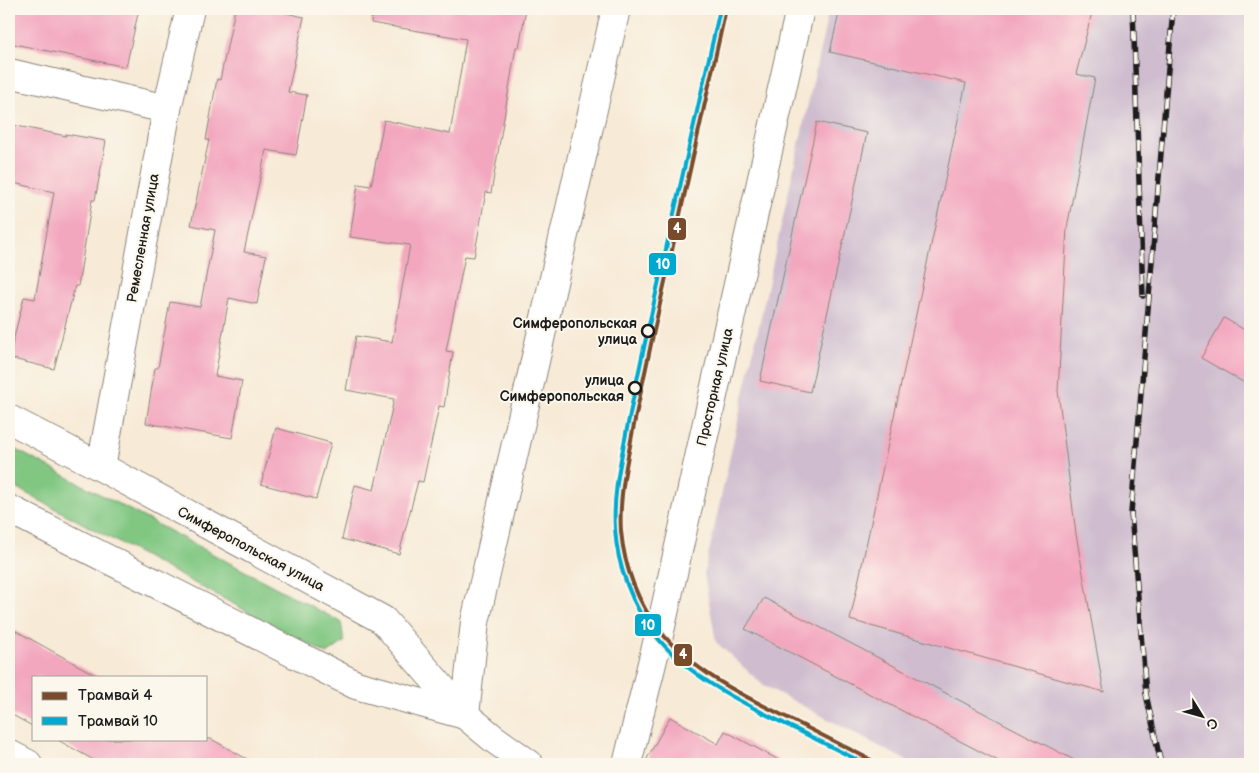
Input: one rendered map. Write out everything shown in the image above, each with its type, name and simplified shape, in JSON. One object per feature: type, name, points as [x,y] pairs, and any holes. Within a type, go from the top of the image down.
[{"type":"street","name":"Ремесленная улица","points":[[101,467],[167,109],[190,9]]},
{"type":"street","points":[[465,715],[475,622],[616,9]]},
{"type":"street","name":"Просторная улица","points":[[627,764],[662,621],[800,9]]},
{"type":"street","points":[[9,74],[167,109]]},
{"type":"street","name":"Симферопольская улица","points":[[9,419],[383,620],[465,715],[494,739],[530,764]]},
{"type":"street","name":"Симферопольская улица","points":[[9,509],[356,685],[465,715]]},
{"type":"street","points":[[9,754],[28,764]]},
{"type":"shaded area","points":[[829,9],[1250,9],[1250,764],[913,764],[763,685],[716,642],[704,574]]},
{"type":"green space","points":[[9,446],[341,622],[344,642],[327,654],[9,484]]},
{"type":"building","points":[[9,9],[139,9],[126,67],[9,43]]},
{"type":"building","points":[[235,9],[268,9],[304,17],[288,92],[307,95],[296,155],[266,150],[244,252],[266,256],[257,304],[229,298],[215,376],[242,381],[232,438],[146,423],[155,368],[158,368],[170,302],[200,307],[215,230],[191,225],[209,140],[206,140],[217,79],[220,80]]},
{"type":"building","points":[[373,9],[526,9],[519,47],[516,47],[491,193],[486,192],[474,257],[465,256],[446,351],[453,352],[444,407],[439,406],[423,482],[418,481],[399,554],[342,539],[355,485],[374,490],[394,399],[346,390],[356,336],[392,342],[410,245],[350,237],[358,184],[371,186],[384,120],[450,134],[466,39],[371,23]]},
{"type":"building","points":[[840,9],[1093,9],[1076,74],[1095,78],[1067,228],[1058,391],[1076,534],[1104,692],[850,620],[966,83],[830,52]]},
{"type":"building","points":[[817,122],[867,133],[810,392],[760,381]]},
{"type":"building","points":[[12,125],[66,136],[66,134],[106,141],[95,200],[92,200],[78,286],[75,286],[54,369],[9,358],[24,297],[35,299],[54,192],[9,182],[9,139]]},
{"type":"building","points":[[1224,318],[1250,333],[1250,386],[1201,358]]},
{"type":"building","points":[[276,428],[331,443],[316,499],[261,484]]},
{"type":"building","points":[[764,598],[1082,764],[1004,764],[745,629]]},
{"type":"building","points":[[9,627],[97,676],[32,676],[32,726],[9,713]]},
{"type":"building","points":[[670,717],[718,744],[725,731],[786,764],[644,764]]},
{"type":"building","points":[[211,739],[256,764],[101,764],[58,740]]},
{"type":"railway","points":[[1133,9],[1143,296]]},
{"type":"railway","points":[[1161,764],[1146,694],[1131,513],[1173,9]]},
{"type":"tram line","name":"10","points":[[720,9],[633,398],[616,494],[616,542],[627,585],[633,599],[647,625],[669,651],[699,676],[733,697],[866,764]]},
{"type":"tram line","name":"4","points":[[726,9],[637,408],[626,467],[621,499],[621,531],[625,558],[633,584],[645,609],[660,631],[688,659],[737,692],[879,764]]},
{"type":"place","name":"Симферопольская улица","points":[[648,331]]},
{"type":"place","name":"улица Симферопольская","points":[[635,388]]}]
